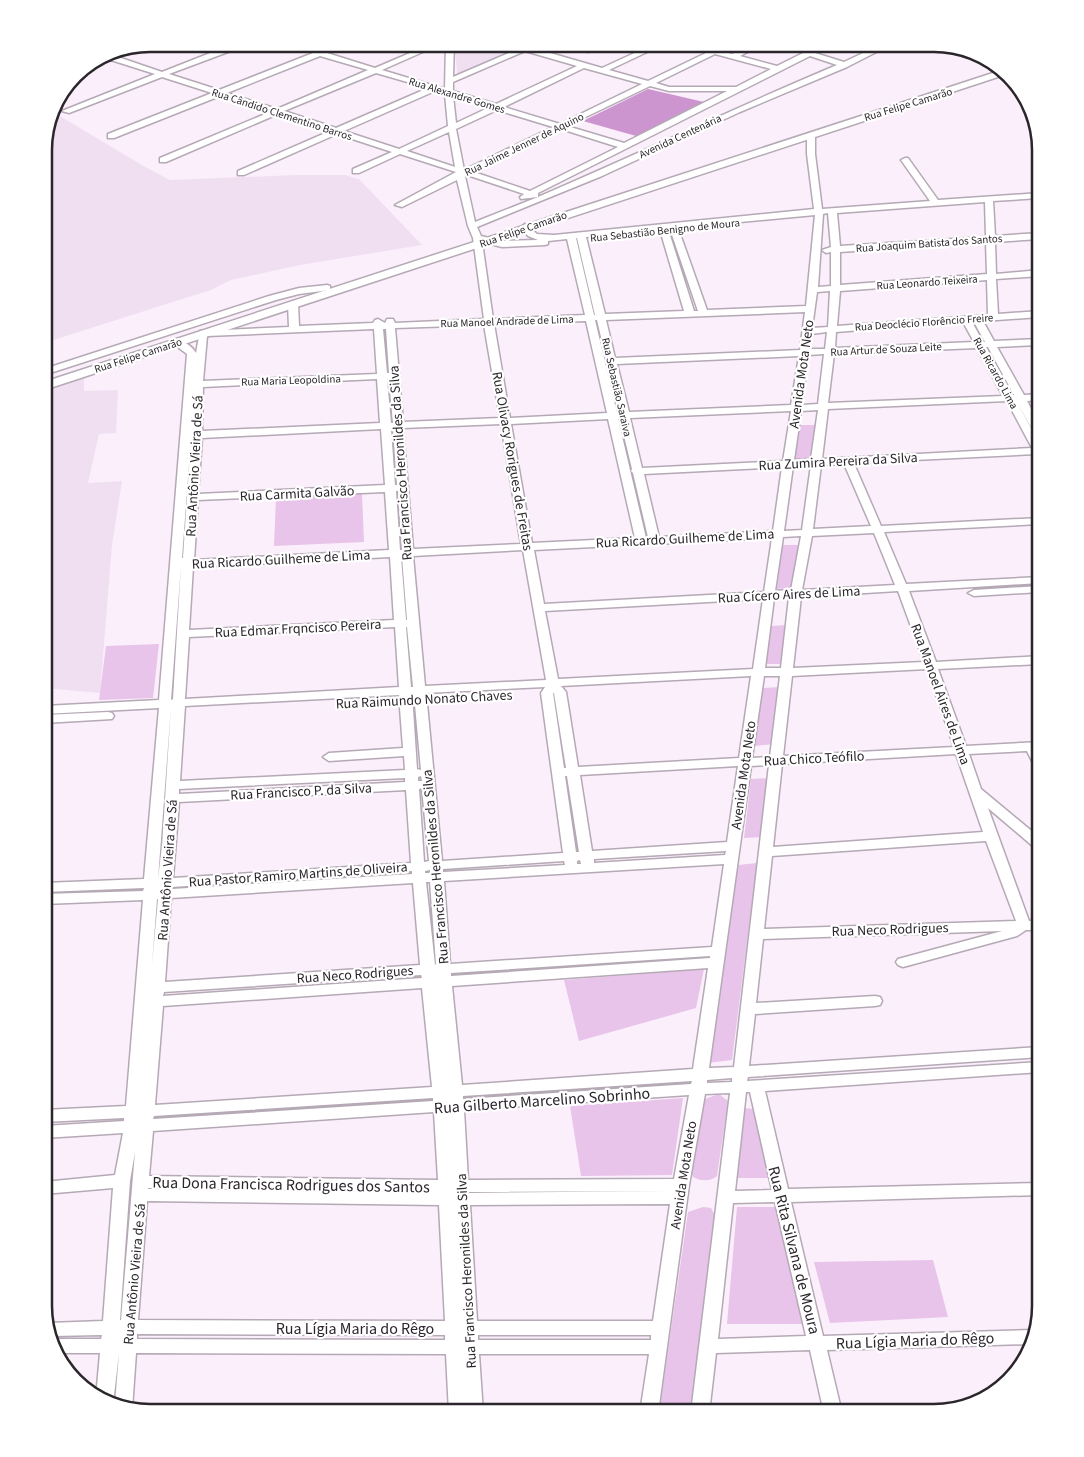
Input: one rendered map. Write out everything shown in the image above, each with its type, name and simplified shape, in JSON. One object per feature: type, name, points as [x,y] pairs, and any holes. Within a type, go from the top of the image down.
[{"type":"main road","name":"Rua Felipe Camarão","points":[[53,383],[293,304],[473,233],[489,241],[525,227],[990,71]]},
{"type":"main road","name":"Rua Felipe Camarão","points":[[759,149],[915,103],[996,75]]},
{"type":"main road","points":[[915,103],[951,89],[948,87],[938,88]]},
{"type":"main road","name":"Rua Felipe Camarão","points":[[53,376],[158,340],[327,288],[473,233],[716,163]]},
{"type":"main road","points":[[176,342],[172,337],[224,320]]},
{"type":"street","points":[[66,111],[218,53]]},
{"type":"street","name":"Rua Alexandre Gomes","points":[[317,53],[624,146]]},
{"type":"street","points":[[111,136],[317,53]]},
{"type":"street","points":[[163,160],[415,53]]},
{"type":"street","name":"Rua Olivacy Rorigues de Freitas","points":[[450,53],[449,92],[452,128],[489,319],[526,543],[553,690]]},
{"type":"street","points":[[450,80],[514,53]]},
{"type":"street","points":[[539,53],[669,89],[738,89]]},
{"type":"street","points":[[603,70],[640,53]]},
{"type":"street","name":"Rua Jaime Jenner de Aquino","points":[[399,205],[712,53]]},
{"type":"street","points":[[718,53],[778,69]]},
{"type":"street","points":[[733,57],[741,53]]},
{"type":"street","points":[[808,53],[844,65]]},
{"type":"street","name":"Avenida Centenária","points":[[473,233],[530,194],[808,53]]},
{"type":"street","name":"Avenida Centenária","points":[[473,233],[484,223],[599,174],[737,110],[834,70],[869,53]]},
{"type":"street","points":[[798,58],[834,70]]},
{"type":"street","name":"Rua Cândido Clementino Barros","points":[[113,60],[542,198]]},
{"type":"street","points":[[356,171],[584,65]]},
{"type":"street","points":[[241,173],[435,88]]},
{"type":"street","name":"Avenida Mota Neto","points":[[701,1404],[726,1197],[745,1082],[748,1009],[755,934],[767,852],[796,598],[808,529],[832,329],[834,250],[829,212],[811,154],[810,135]]},
{"type":"street","points":[[904,160],[936,203]]},
{"type":"street","points":[[582,168],[599,174]]},
{"type":"street","name":"Rua Sebastião Benigno de Moura","points":[[489,241],[510,244],[829,212],[1032,196]]},
{"type":"street","points":[[989,199],[993,317]]},
{"type":"street","name":"Avenida Mota Neto","points":[[650,1404],[680,1192],[746,762],[818,251],[829,212]]},
{"type":"street","name":"Rua Sebastião Benigno de Moura","points":[[525,227],[530,234],[536,237],[577,237]]},
{"type":"street","points":[[668,228],[687,267],[702,311]]},
{"type":"street","points":[[668,228],[676,268],[689,312]]},
{"type":"street","name":"Rua Joaquim Batista dos Santos","points":[[818,251],[1032,236]]},
{"type":"street","name":"Rua Sebastião Saraiva","points":[[577,237],[600,315],[610,370],[613,416],[640,536]]},
{"type":"street","name":"Rua Sebastião Saraiva","points":[[577,237],[590,316],[624,415],[653,536]]},
{"type":"street","points":[[676,268],[687,267]]},
{"type":"street","name":"Rua Leonardo Teixeira","points":[[813,290],[1032,274]]},
{"type":"street","name":"Rua Felipe Camarão","points":[[53,369],[284,295],[313,288],[327,288]]},
{"type":"street","points":[[293,304],[294,326]]},
{"type":"street","name":"Rua Manoel Andrade de Lima","points":[[203,333],[294,326],[811,307]]},
{"type":"street","name":"Rua Deoclécio Florêncio Freire","points":[[807,331],[1032,315]]},
{"type":"street","name":"Rua Ricardo Lima","points":[[977,318],[987,346],[1015,398],[1032,435]]},
{"type":"street","name":"Rua Ricardo Lima","points":[[966,319],[987,346]]},
{"type":"street","name":"Rua Francisco Heronildes da Silva","points":[[384,324],[406,620],[404,696],[418,873],[428,976],[448,1099]]},
{"type":"street","name":"Rua Antônio Vieira de Sá","points":[[194,381],[203,333]]},
{"type":"street","name":"Rua Antônio Vieira de Sá","points":[[124,1401],[141,1188],[142,996],[150,889],[171,708],[184,560],[192,434],[194,381],[192,354],[189,349],[176,342]]},
{"type":"street","name":"Rua Artur de Souza Leite","points":[[610,370],[755,357],[1032,343]]},
{"type":"street","name":"Rua Artur de Souza Leite","points":[[987,346],[1032,346]]},
{"type":"street","name":"Rua Maria Leopoldina","points":[[194,381],[387,373]]},
{"type":"street","points":[[192,434],[1032,397]]},
{"type":"street","name":"Rua Ricardo Lima","points":[[1015,398],[1032,422]]},
{"type":"street","name":"Rua Antônio Vieira de Sá","points":[[106,1393],[122,1181],[140,1119],[158,994],[173,792],[171,708],[183,630],[184,560],[192,494],[192,434]]},
{"type":"street","name":"Rua Zumira Pereira da Silva","points":[[637,473],[1032,453]]},
{"type":"street","name":"Rua Zumira Pereira da Silva","points":[[816,465],[850,466],[1032,454]]},
{"type":"street","name":"Rua Manoel Aires de Lima","points":[[850,466],[903,592],[962,750],[990,836],[1024,925]]},
{"type":"street","name":"Rua Carmita Galvão","points":[[192,494],[395,485]]},
{"type":"street","name":"Rua Ricardo Guilheme de Lima","points":[[875,526],[1032,515]]},
{"type":"street","name":"Rua Ricardo Guilheme de Lima","points":[[184,560],[640,536],[1032,521]]},
{"type":"street","name":"Rua Cícero Aires de Lima","points":[[539,612],[903,592],[1032,581]]},
{"type":"street","name":"Rua Cícero Aires de Lima","points":[[903,592],[1032,589]]},
{"type":"street","name":"Rua Francisco Heronildes da Silva","points":[[406,620],[421,695],[444,975],[448,1099],[462,1347],[459,1404]]},
{"type":"street","name":"Rua Edmar Frqncisco Pereira","points":[[183,630],[406,620]]},
{"type":"street","name":"Rua Raimundo Nonato Chaves","points":[[53,718],[171,708],[553,690],[804,672],[1032,660]]},
{"type":"street","points":[[553,690],[572,772],[587,862]]},
{"type":"street","points":[[553,690],[558,772],[571,863]]},
{"type":"street","name":"Rua Raimundo Nonato Chaves","points":[[53,710],[171,708]]},
{"type":"street","name":"Rua Chico Teófilo","points":[[558,772],[1032,746]]},
{"type":"street","points":[[329,757],[409,752]]},
{"type":"street","name":"Rua Francisco P. da Silva","points":[[173,792],[428,779]]},
{"type":"street","points":[[976,791],[1032,837]]},
{"type":"street","points":[[562,798],[577,798]]},
{"type":"street","points":[[767,852],[990,836]]},
{"type":"street","name":"Rua Pastor Ramiro Martins de Oliveira","points":[[52,898],[150,889],[732,853]]},
{"type":"street","name":"Rua Pastor Ramiro Martins de Oliveira","points":[[52,887],[150,889]]},
{"type":"street","points":[[903,962],[1012,932],[1024,925]]},
{"type":"street","name":"Rua Neco Rodrigues","points":[[755,934],[1032,925]]},
{"type":"street","name":"Rua Neco Rodrigues","points":[[142,996],[716,957]]},
{"type":"street","points":[[748,1009],[875,1002]]},
{"type":"street","name":"Rua Gilberto Marcelino Sobrinho","points":[[745,1082],[1032,1053]]},
{"type":"street","name":"Rua Gilberto Marcelino Sobrinho","points":[[52,1131],[140,1119],[698,1082],[745,1082],[1032,1067]]},
{"type":"street","name":"Rua Rita Silvana de Moura","points":[[745,1082],[782,1195],[831,1404]]},
{"type":"street","name":"Rua Gilberto Marcelino Sobrinho","points":[[52,1116],[140,1119]]},
{"type":"street","points":[[52,1187],[122,1181]]},
{"type":"street","name":"Rua Dona Francisca Rodrigues dos Santos","points":[[141,1188],[454,1193],[680,1192]]},
{"type":"street","points":[[726,1197],[1032,1189]]},
{"type":"street","name":"Rua Lígia Maria do Rêgo","points":[[55,1329],[129,1327],[661,1328]]},
{"type":"street","name":"Rua Lígia Maria do Rêgo","points":[[708,1346],[1026,1337]]},
{"type":"street","name":"Rua Lígia Maria do Rêgo","points":[[61,1346],[658,1347]]},
{"type":"street","name":"Rua Francisco Heronildes da Silva","points":[[462,1347],[472,1404]]},
{"type":"shaded area","points":[[456,53],[506,53],[457,74]]},
{"type":"shaded area","points":[[648,89],[704,102],[636,136],[583,121]]},
{"type":"shaded area","points":[[59,116],[170,180],[296,175],[345,175],[359,179],[422,245],[300,265],[231,280],[211,290],[53,340],[53,138]]},
{"type":"shaded area","points":[[84,378],[84,391],[118,390],[116,433],[99,434],[88,483],[122,481],[112,545],[100,693],[53,689],[53,388]]},
{"type":"shaded area","points":[[799,425],[816,425],[811,460],[791,460]]},
{"type":"shaded area","points":[[362,494],[364,542],[274,546],[276,498]]},
{"type":"shaded area","points":[[781,545],[799,545],[792,588],[777,589]]},
{"type":"shaded area","points":[[787,625],[781,664],[766,664],[771,626]]},
{"type":"shaded area","points":[[159,644],[153,698],[99,700],[106,646]]},
{"type":"shaded area","points":[[780,687],[774,744],[754,746],[763,688]]},
{"type":"shaded area","points":[[770,778],[764,837],[744,838],[751,779]]},
{"type":"shaded area","points":[[757,863],[732,1060],[707,1063],[738,865]]},
{"type":"shaded area","points":[[704,969],[696,1008],[579,1041],[564,980]]},
{"type":"shaded area","points":[[719,1094],[728,1101],[717,1176],[708,1180],[699,1179],[693,1177],[691,1171],[702,1100]]},
{"type":"shaded area","points":[[683,1098],[672,1175],[581,1176],[570,1106]]},
{"type":"shaded area","points":[[744,1108],[753,1109],[770,1178],[737,1178]]},
{"type":"shaded area","points":[[703,1207],[711,1208],[715,1215],[693,1404],[660,1404],[688,1212]]},
{"type":"shaded area","points":[[737,1207],[776,1207],[803,1324],[727,1324]]},
{"type":"shaded area","points":[[933,1260],[948,1317],[830,1323],[814,1262]]}]
